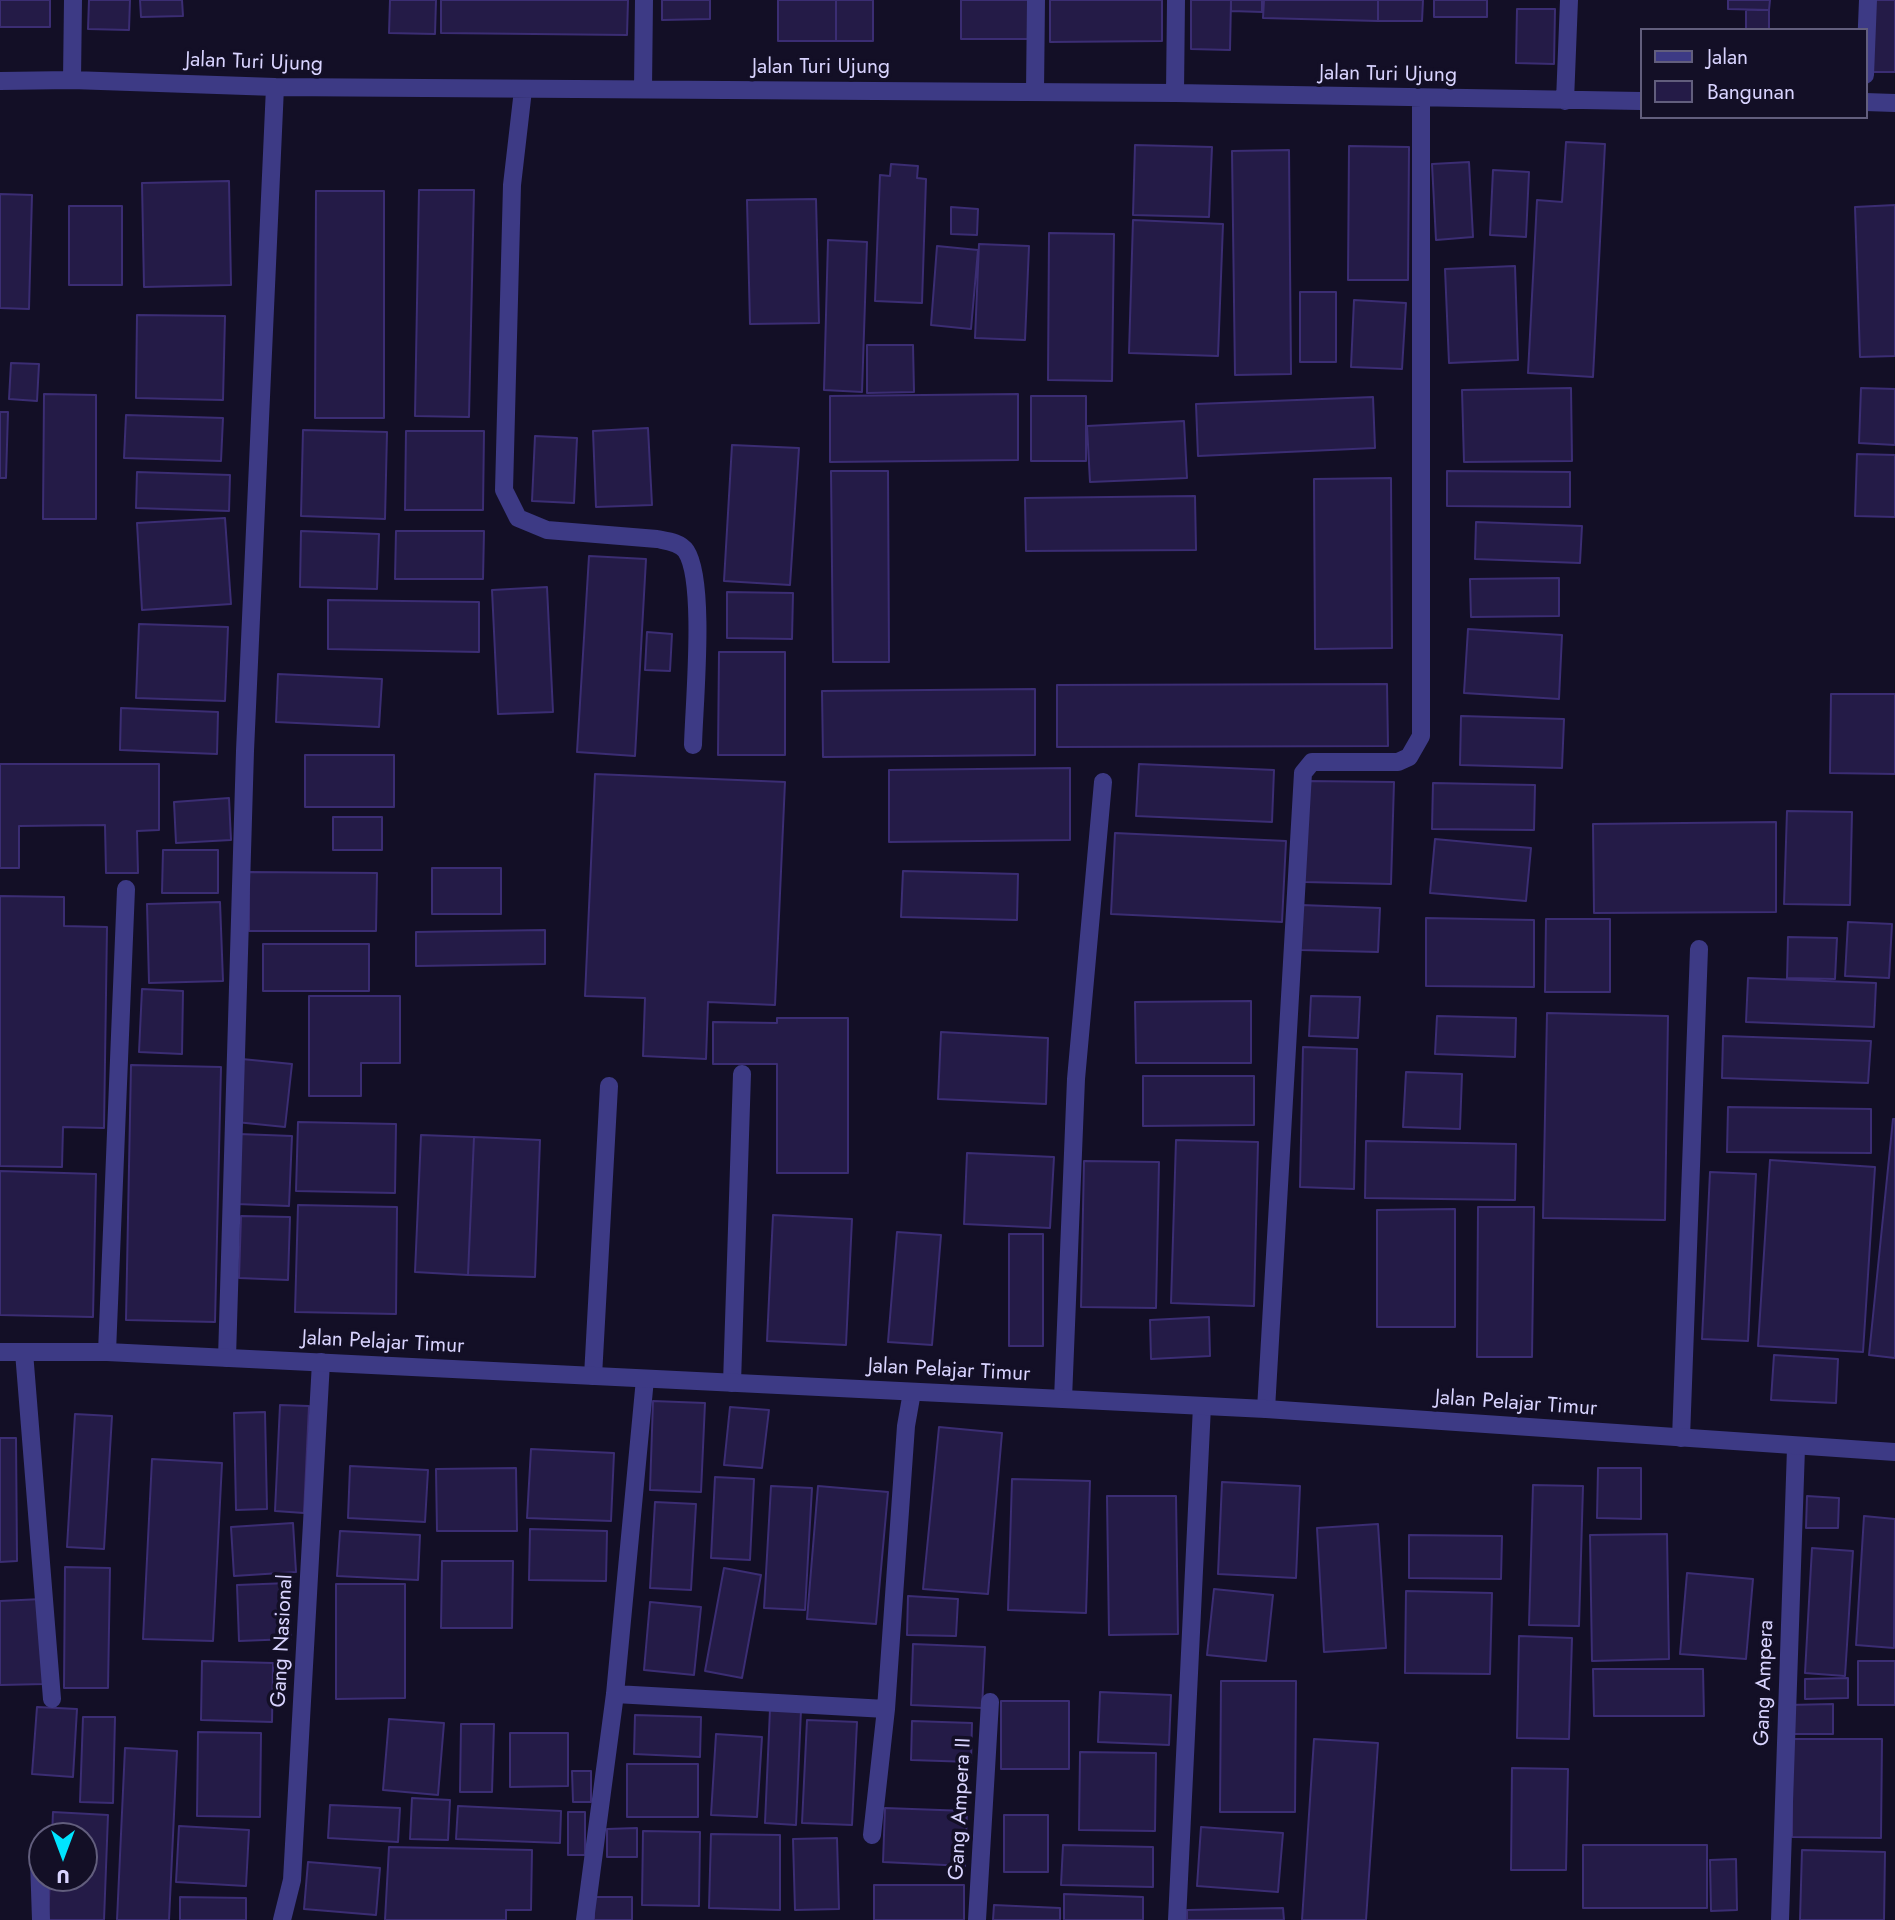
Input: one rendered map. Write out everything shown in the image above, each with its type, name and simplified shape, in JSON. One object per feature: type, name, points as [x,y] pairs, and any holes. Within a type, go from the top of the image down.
[{"type":"street","points":[[72,80],[73,0]]},
{"type":"street","points":[[643,89],[644,0]]},
{"type":"street","points":[[1035,92],[1036,0]]},
{"type":"street","points":[[1175,93],[1176,0]]},
{"type":"street","points":[[1565,101],[1569,0]]},
{"type":"street","points":[[1867,28],[1868,0]]},
{"type":"street","name":"Jalan Turi Ujung","points":[[0,81],[72,80],[275,87],[1175,93],[1640,101]]},
{"type":"street","points":[[227,1358],[245,751],[275,87]]},
{"type":"street","points":[[523,90],[512,184],[505,490],[518,518],[547,530],[657,538],[673,542],[685,549],[696,582],[694,745]]},
{"type":"street","points":[[1266,1409],[1303,773],[1311,762],[1398,762],[1409,757],[1422,736],[1422,99]]},
{"type":"street","points":[[1867,102],[1895,103]]},
{"type":"street","points":[[1063,1399],[1076,1079],[1103,782]]},
{"type":"street","points":[[107,1352],[126,889]]},
{"type":"street","points":[[1681,1438],[1699,949]]},
{"type":"street","points":[[732,1383],[742,1074]]},
{"type":"street","points":[[593,1376],[609,1086]]},
{"type":"street","name":"Jalan Pelajar Timur","points":[[0,1352],[107,1352],[1266,1409],[1796,1448],[1895,1452]]},
{"type":"street","points":[[24,1352],[52,1699]]},
{"type":"street","name":"Gang Nasional","points":[[282,1920],[292,1880],[321,1363]]},
{"type":"street","points":[[585,1920],[615,1694],[645,1379]]},
{"type":"street","points":[[872,1835],[886,1709],[906,1426],[912,1392]]},
{"type":"street","points":[[1177,1920],[1202,1406]]},
{"type":"street","name":"Gang Ampera","points":[[1780,1920],[1796,1448]]},
{"type":"street","points":[[615,1694],[886,1709]]},
{"type":"street","name":"Gang Ampera II","points":[[977,1920],[990,1702]]},
{"type":"street","points":[[40,1892],[41,1920]]},
{"type":"building","points":[[0,0],[50,0],[50,27],[0,27]]},
{"type":"building","points":[[89,0],[130,0],[129,30],[88,29]]},
{"type":"building","points":[[140,0],[182,0],[183,16],[141,17]]},
{"type":"building","points":[[390,0],[436,0],[435,34],[389,33]]},
{"type":"building","points":[[441,0],[628,0],[627,35],[441,33]]},
{"type":"building","points":[[662,0],[710,0],[710,19],[662,20]]},
{"type":"building","points":[[778,0],[836,0],[836,41],[778,41]]},
{"type":"building","points":[[836,0],[873,0],[873,41],[836,41]]},
{"type":"building","points":[[961,0],[1029,0],[1028,39],[961,39]]},
{"type":"building","points":[[1050,0],[1162,0],[1162,41],[1050,42]]},
{"type":"building","points":[[1191,0],[1231,0],[1230,50],[1191,49]]},
{"type":"building","points":[[1231,0],[1262,0],[1262,12],[1231,11]]},
{"type":"building","points":[[1264,0],[1378,0],[1378,21],[1263,18]]},
{"type":"building","points":[[1378,0],[1423,0],[1422,21],[1378,21]]},
{"type":"building","points":[[1434,0],[1487,0],[1487,17],[1434,17]]},
{"type":"building","points":[[1728,0],[1770,0],[1769,10],[1728,9]]},
{"type":"building","points":[[1872,0],[1895,0],[1895,72],[1872,72]]},
{"type":"building","points":[[1517,9],[1555,9],[1554,64],[1516,63]]},
{"type":"building","points":[[1746,10],[1769,10],[1769,28],[1746,28]]},
{"type":"building","points":[[1566,142],[1605,144],[1593,377],[1528,373],[1537,200],[1562,202]]},
{"type":"building","points":[[1135,145],[1212,147],[1209,217],[1133,215]]},
{"type":"building","points":[[1349,146],[1409,147],[1408,280],[1348,280]]},
{"type":"building","points":[[1289,150],[1291,374],[1235,375],[1232,151]]},
{"type":"building","points":[[1469,162],[1473,237],[1436,240],[1432,164]]},
{"type":"building","points":[[891,164],[918,166],[917,178],[926,179],[922,303],[875,301],[880,175],[890,176]]},
{"type":"building","points":[[1493,170],[1529,172],[1526,237],[1490,235]]},
{"type":"building","points":[[229,181],[231,285],[144,287],[142,183]]},
{"type":"building","points":[[419,190],[474,190],[469,417],[415,416]]},
{"type":"building","points":[[316,191],[384,191],[384,418],[315,418]]},
{"type":"building","points":[[0,194],[32,195],[29,309],[0,308]]},
{"type":"building","points":[[816,199],[819,323],[750,324],[747,200]]},
{"type":"building","points":[[1895,205],[1895,356],[1860,357],[1855,207]]},
{"type":"building","points":[[69,206],[122,206],[122,285],[69,285]]},
{"type":"building","points":[[951,207],[978,209],[977,235],[951,234]]},
{"type":"building","points":[[1133,220],[1223,224],[1218,356],[1129,353]]},
{"type":"building","points":[[1049,233],[1114,234],[1112,381],[1048,380]]},
{"type":"building","points":[[828,240],[867,242],[862,392],[824,390]]},
{"type":"building","points":[[979,244],[1029,246],[1025,340],[975,338]]},
{"type":"building","points":[[937,246],[978,250],[971,329],[931,325]]},
{"type":"building","points":[[1515,266],[1518,360],[1449,363],[1445,269]]},
{"type":"building","points":[[1300,292],[1336,292],[1336,362],[1300,362]]},
{"type":"building","points":[[1354,300],[1406,303],[1402,369],[1351,367]]},
{"type":"building","points":[[137,315],[225,316],[223,400],[136,398]]},
{"type":"building","points":[[867,345],[913,345],[914,392],[867,393]]},
{"type":"building","points":[[11,363],[39,364],[37,401],[9,399]]},
{"type":"building","points":[[1571,388],[1572,461],[1464,462],[1462,390]]},
{"type":"building","points":[[1861,388],[1895,389],[1895,445],[1859,443]]},
{"type":"building","points":[[44,394],[96,395],[96,519],[43,519]]},
{"type":"building","points":[[1018,394],[1018,460],[830,462],[830,396]]},
{"type":"building","points":[[1031,396],[1086,396],[1086,461],[1031,461]]},
{"type":"building","points":[[1373,397],[1375,448],[1198,456],[1196,404]]},
{"type":"building","points":[[0,412],[8,412],[6,478],[0,478]]},
{"type":"building","points":[[126,415],[223,418],[221,461],[124,458]]},
{"type":"building","points":[[1184,421],[1187,478],[1090,482],[1087,426]]},
{"type":"building","points":[[648,428],[652,505],[596,507],[593,431]]},
{"type":"building","points":[[303,430],[387,432],[385,519],[301,516]]},
{"type":"building","points":[[406,431],[484,431],[483,510],[405,510]]},
{"type":"building","points":[[535,436],[577,438],[574,503],[532,501]]},
{"type":"building","points":[[732,445],[799,448],[790,585],[724,581]]},
{"type":"building","points":[[1857,454],[1895,455],[1895,517],[1855,516]]},
{"type":"building","points":[[831,471],[888,471],[889,662],[833,662]]},
{"type":"building","points":[[1447,471],[1570,472],[1570,507],[1447,506]]},
{"type":"building","points":[[137,472],[230,475],[229,511],[136,508]]},
{"type":"building","points":[[1391,478],[1392,648],[1315,649],[1314,479]]},
{"type":"building","points":[[1195,496],[1196,550],[1026,551],[1025,498]]},
{"type":"building","points":[[225,518],[231,604],[142,610],[137,523]]},
{"type":"building","points":[[1476,522],[1582,526],[1580,563],[1475,559]]},
{"type":"building","points":[[301,531],[379,534],[377,589],[300,587]]},
{"type":"building","points":[[396,531],[484,531],[483,579],[395,579]]},
{"type":"building","points":[[589,556],[646,559],[635,756],[577,752]]},
{"type":"building","points":[[1559,578],[1559,616],[1471,617],[1470,579]]},
{"type":"building","points":[[547,587],[553,712],[498,714],[492,590]]},
{"type":"building","points":[[727,592],[793,593],[792,639],[727,638]]},
{"type":"building","points":[[328,600],[479,602],[479,652],[328,649]]},
{"type":"building","points":[[139,624],[228,627],[225,701],[136,698]]},
{"type":"building","points":[[1468,629],[1562,635],[1559,699],[1464,693]]},
{"type":"building","points":[[647,632],[672,634],[670,671],[645,670]]},
{"type":"building","points":[[719,652],[785,652],[785,755],[718,755]]},
{"type":"building","points":[[278,674],[382,679],[379,727],[276,722]]},
{"type":"building","points":[[1387,684],[1388,746],[1057,747],[1057,685]]},
{"type":"building","points":[[1035,689],[1035,755],[823,757],[822,691]]},
{"type":"building","points":[[1831,694],[1895,694],[1895,774],[1830,773]]},
{"type":"building","points":[[121,708],[218,712],[217,754],[120,750]]},
{"type":"building","points":[[1461,716],[1564,719],[1562,768],[1460,765]]},
{"type":"building","points":[[305,755],[394,755],[394,807],[305,807]]},
{"type":"building","points":[[0,764],[159,764],[159,830],[137,831],[138,873],[106,873],[105,825],[19,826],[19,868],[0,868]]},
{"type":"building","points":[[1139,764],[1274,770],[1272,822],[1136,816]]},
{"type":"building","points":[[1070,768],[1070,840],[889,842],[889,770]]},
{"type":"building","points":[[595,774],[785,782],[775,1005],[708,1002],[706,1059],[643,1056],[645,998],[585,996]]},
{"type":"building","points":[[1306,781],[1394,782],[1391,884],[1304,882]]},
{"type":"building","points":[[1433,783],[1535,785],[1534,830],[1432,829]]},
{"type":"building","points":[[229,798],[231,840],[176,843],[174,802]]},
{"type":"building","points":[[1787,811],[1852,812],[1850,905],[1784,904]]},
{"type":"building","points":[[333,817],[382,817],[382,850],[333,850]]},
{"type":"building","points":[[1776,822],[1776,912],[1594,913],[1593,824]]},
{"type":"building","points":[[1115,833],[1286,841],[1282,922],[1111,914]]},
{"type":"building","points":[[1435,839],[1531,848],[1526,901],[1430,893]]},
{"type":"building","points":[[163,850],[218,850],[218,893],[162,893]]},
{"type":"building","points":[[432,868],[501,868],[501,914],[432,914]]},
{"type":"building","points":[[903,871],[1018,874],[1017,920],[901,917]]},
{"type":"building","points":[[249,872],[377,873],[376,931],[249,931]]},
{"type":"building","points":[[0,896],[64,897],[64,926],[107,927],[104,1128],[63,1127],[62,1167],[0,1166]]},
{"type":"building","points":[[220,902],[223,981],[149,983],[147,904]]},
{"type":"building","points":[[1301,905],[1380,908],[1378,952],[1300,950]]},
{"type":"building","points":[[1426,918],[1534,920],[1534,987],[1426,986]]},
{"type":"building","points":[[1546,919],[1610,919],[1610,992],[1545,992]]},
{"type":"building","points":[[1848,922],[1892,924],[1889,978],[1845,976]]},
{"type":"building","points":[[545,930],[545,964],[416,966],[416,932]]},
{"type":"building","points":[[1788,937],[1837,938],[1835,979],[1787,978]]},
{"type":"building","points":[[263,944],[369,944],[369,991],[263,991]]},
{"type":"building","points":[[1748,978],[1876,983],[1874,1027],[1746,1022]]},
{"type":"building","points":[[142,989],[183,991],[182,1054],[139,1052]]},
{"type":"building","points":[[309,996],[400,996],[400,1063],[361,1063],[361,1096],[309,1096]]},
{"type":"building","points":[[1311,996],[1360,997],[1358,1038],[1309,1036]]},
{"type":"building","points":[[1251,1001],[1251,1063],[1136,1063],[1135,1002]]},
{"type":"building","points":[[1547,1013],[1668,1016],[1665,1220],[1543,1218]]},
{"type":"building","points":[[1437,1016],[1516,1018],[1515,1057],[1435,1054]]},
{"type":"building","points":[[777,1018],[848,1018],[848,1173],[777,1173],[777,1064],[713,1064],[713,1022],[777,1023]]},
{"type":"building","points":[[941,1032],[1048,1038],[1046,1104],[938,1099]]},
{"type":"building","points":[[1723,1036],[1871,1041],[1868,1083],[1722,1078]]},
{"type":"building","points":[[1303,1047],[1357,1049],[1354,1189],[1300,1187]]},
{"type":"building","points":[[242,1059],[292,1064],[285,1127],[236,1122]]},
{"type":"building","points":[[131,1065],[221,1067],[215,1322],[126,1320]]},
{"type":"building","points":[[1406,1072],[1462,1074],[1460,1129],[1403,1127]]},
{"type":"building","points":[[1143,1076],[1254,1076],[1254,1125],[1143,1126]]},
{"type":"building","points":[[1728,1107],[1871,1109],[1871,1153],[1727,1152]]},
{"type":"building","points":[[1895,1119],[1895,1358],[1869,1355]]},
{"type":"building","points":[[298,1122],[396,1124],[395,1193],[296,1191]]},
{"type":"building","points":[[239,1134],[292,1136],[289,1206],[236,1204]]},
{"type":"building","points":[[421,1135],[474,1137],[468,1275],[415,1272]]},
{"type":"building","points":[[474,1137],[540,1140],[535,1277],[468,1275]]},
{"type":"building","points":[[1176,1140],[1258,1142],[1254,1306],[1171,1303]]},
{"type":"building","points":[[1366,1141],[1516,1144],[1515,1200],[1365,1198]]},
{"type":"building","points":[[967,1153],[1054,1157],[1050,1228],[964,1224]]},
{"type":"building","points":[[1770,1160],[1875,1167],[1863,1352],[1758,1346]]},
{"type":"building","points":[[1084,1161],[1159,1162],[1156,1308],[1081,1307]]},
{"type":"building","points":[[0,1171],[96,1174],[93,1317],[0,1315]]},
{"type":"building","points":[[1710,1172],[1756,1174],[1748,1341],[1702,1339]]},
{"type":"building","points":[[298,1205],[397,1207],[396,1314],[295,1312]]},
{"type":"building","points":[[1478,1207],[1534,1207],[1532,1357],[1477,1357]]},
{"type":"building","points":[[1455,1209],[1455,1327],[1377,1327],[1377,1210]]},
{"type":"building","points":[[773,1215],[852,1219],[846,1345],[767,1341]]},
{"type":"building","points":[[241,1216],[290,1217],[288,1280],[239,1278]]},
{"type":"building","points":[[897,1232],[941,1235],[932,1345],[888,1342]]},
{"type":"building","points":[[1009,1234],[1043,1234],[1043,1346],[1009,1346]]},
{"type":"building","points":[[1209,1317],[1210,1356],[1151,1359],[1150,1320]]},
{"type":"building","points":[[1774,1355],[1838,1359],[1836,1403],[1771,1400]]},
{"type":"building","points":[[653,1401],[705,1403],[701,1492],[650,1490]]},
{"type":"building","points":[[280,1405],[309,1406],[304,1513],[275,1511]]},
{"type":"building","points":[[730,1407],[769,1410],[762,1468],[724,1465]]},
{"type":"building","points":[[265,1412],[267,1509],[236,1510],[234,1413]]},
{"type":"building","points":[[75,1414],[112,1416],[104,1549],[67,1547]]},
{"type":"building","points":[[939,1427],[1002,1433],[988,1594],[923,1589]]},
{"type":"building","points":[[0,1438],[16,1438],[17,1561],[0,1562]]},
{"type":"building","points":[[531,1449],[614,1453],[611,1521],[527,1518]]},
{"type":"building","points":[[152,1459],[222,1463],[213,1641],[143,1639]]},
{"type":"building","points":[[350,1466],[428,1470],[425,1522],[348,1518]]},
{"type":"building","points":[[516,1468],[517,1531],[437,1531],[436,1469]]},
{"type":"building","points":[[1598,1468],[1641,1468],[1641,1519],[1597,1518]]},
{"type":"building","points":[[715,1477],[754,1479],[750,1560],[711,1558]]},
{"type":"building","points":[[1012,1479],[1090,1481],[1086,1613],[1008,1610]]},
{"type":"building","points":[[1222,1482],[1300,1486],[1296,1578],[1218,1574]]},
{"type":"building","points":[[1533,1485],[1583,1486],[1579,1626],[1529,1625]]},
{"type":"building","points":[[771,1486],[812,1488],[805,1610],[764,1608]]},
{"type":"building","points":[[818,1486],[888,1492],[876,1624],[807,1619]]},
{"type":"building","points":[[1107,1496],[1176,1496],[1178,1634],[1109,1635]]},
{"type":"building","points":[[1807,1496],[1839,1498],[1838,1528],[1806,1528]]},
{"type":"building","points":[[655,1502],[696,1504],[691,1590],[650,1588]]},
{"type":"building","points":[[1864,1516],[1895,1519],[1894,1648],[1856,1645]]},
{"type":"building","points":[[293,1523],[296,1572],[234,1576],[231,1527]]},
{"type":"building","points":[[1378,1524],[1386,1648],[1324,1652],[1317,1528]]},
{"type":"building","points":[[530,1529],[607,1531],[606,1581],[529,1580]]},
{"type":"building","points":[[340,1531],[420,1535],[418,1580],[337,1576]]},
{"type":"building","points":[[1667,1534],[1669,1659],[1592,1661],[1590,1535]]},
{"type":"building","points":[[1409,1535],[1502,1536],[1501,1579],[1409,1578]]},
{"type":"building","points":[[1812,1548],[1853,1551],[1845,1676],[1805,1673]]},
{"type":"building","points":[[442,1561],[513,1561],[512,1628],[441,1628]]},
{"type":"building","points":[[65,1567],[110,1568],[108,1688],[64,1688]]},
{"type":"building","points":[[724,1568],[761,1575],[742,1678],[705,1671]]},
{"type":"building","points":[[1687,1573],[1753,1579],[1746,1659],[1680,1654]]},
{"type":"building","points":[[289,1583],[291,1639],[239,1641],[237,1585]]},
{"type":"building","points":[[336,1584],[405,1584],[405,1698],[336,1699]]},
{"type":"building","points":[[1214,1589],[1273,1595],[1266,1661],[1207,1655]]},
{"type":"building","points":[[1406,1591],[1492,1593],[1490,1674],[1405,1673]]},
{"type":"building","points":[[908,1596],[958,1599],[956,1636],[907,1635]]},
{"type":"building","points":[[42,1599],[45,1684],[0,1685],[0,1601]]},
{"type":"building","points":[[650,1602],[701,1607],[694,1675],[644,1670]]},
{"type":"building","points":[[1519,1636],[1572,1638],[1569,1739],[1517,1738]]},
{"type":"building","points":[[913,1644],[985,1647],[982,1708],[911,1705]]},
{"type":"building","points":[[202,1661],[273,1663],[272,1722],[201,1720]]},
{"type":"building","points":[[1858,1661],[1895,1661],[1895,1705],[1858,1705]]},
{"type":"building","points":[[1593,1669],[1703,1669],[1704,1716],[1594,1716]]},
{"type":"building","points":[[1848,1678],[1848,1698],[1805,1699],[1805,1679]]},
{"type":"building","points":[[1221,1681],[1296,1681],[1295,1812],[1220,1812]]},
{"type":"building","points":[[1100,1692],[1171,1695],[1169,1745],[1098,1742]]},
{"type":"building","points":[[1001,1701],[1069,1701],[1069,1769],[1001,1769]]},
{"type":"building","points":[[1833,1704],[1833,1734],[1788,1734],[1787,1705]]},
{"type":"building","points":[[37,1707],[77,1709],[73,1777],[32,1774]]},
{"type":"building","points":[[770,1709],[801,1710],[796,1825],[765,1823]]},
{"type":"building","points":[[635,1715],[701,1717],[700,1757],[634,1754]]},
{"type":"building","points":[[83,1717],[115,1717],[113,1803],[80,1802]]},
{"type":"building","points":[[389,1719],[444,1723],[438,1795],[383,1790]]},
{"type":"building","points":[[807,1720],[857,1722],[852,1825],[802,1823]]},
{"type":"building","points":[[912,1721],[972,1723],[971,1762],[911,1760]]},
{"type":"building","points":[[461,1724],[494,1724],[492,1792],[460,1792]]},
{"type":"building","points":[[198,1732],[261,1733],[260,1817],[197,1816]]},
{"type":"building","points":[[510,1733],[568,1733],[568,1786],[510,1787]]},
{"type":"building","points":[[716,1734],[762,1737],[757,1817],[711,1815]]},
{"type":"building","points":[[1314,1739],[1378,1743],[1366,1920],[1302,1920]]},
{"type":"building","points":[[1792,1739],[1882,1739],[1881,1838],[1792,1837]]},
{"type":"building","points":[[125,1748],[177,1751],[169,1920],[117,1920]]},
{"type":"building","points":[[1080,1752],[1156,1753],[1155,1831],[1079,1830]]},
{"type":"building","points":[[627,1764],[698,1764],[698,1817],[627,1817]]},
{"type":"building","points":[[1512,1768],[1568,1769],[1566,1870],[1511,1870]]},
{"type":"building","points":[[572,1771],[591,1771],[591,1802],[573,1802]]},
{"type":"building","points":[[412,1798],[450,1800],[448,1840],[410,1839]]},
{"type":"building","points":[[330,1805],[400,1808],[398,1842],[328,1838]]},
{"type":"building","points":[[458,1806],[561,1811],[560,1843],[456,1839]]},
{"type":"building","points":[[885,1808],[967,1811],[965,1866],[883,1862]]},
{"type":"building","points":[[53,1812],[108,1815],[104,1920],[48,1920],[49,1892],[98,1892],[98,1822],[53,1822]]},
{"type":"building","points":[[568,1812],[585,1812],[585,1855],[568,1855]]},
{"type":"building","points":[[1004,1815],[1048,1815],[1048,1872],[1004,1872]]},
{"type":"building","points":[[179,1826],[249,1830],[246,1886],[176,1882]]},
{"type":"building","points":[[1201,1827],[1283,1833],[1278,1892],[1197,1886]]},
{"type":"building","points":[[637,1828],[637,1857],[607,1857],[607,1829]]},
{"type":"building","points":[[643,1831],[700,1832],[699,1906],[642,1905]]},
{"type":"building","points":[[711,1834],[780,1835],[780,1910],[709,1908]]},
{"type":"building","points":[[837,1838],[839,1909],[795,1910],[793,1839]]},
{"type":"building","points":[[1063,1845],[1153,1847],[1153,1887],[1061,1885]]},
{"type":"building","points":[[1583,1845],[1707,1845],[1707,1908],[1583,1908]]},
{"type":"building","points":[[389,1847],[532,1850],[531,1910],[506,1910],[506,1920],[385,1920]]},
{"type":"building","points":[[1802,1850],[1885,1852],[1884,1920],[1800,1920]]},
{"type":"building","points":[[1736,1859],[1737,1910],[1711,1911],[1710,1860]]},
{"type":"building","points":[[308,1862],[380,1868],[376,1915],[304,1909]]},
{"type":"building","points":[[874,1885],[964,1885],[964,1920],[874,1920]]},
{"type":"building","points":[[1064,1894],[1143,1897],[1143,1920],[1064,1920]]},
{"type":"building","points":[[180,1897],[246,1898],[246,1920],[180,1920]]},
{"type":"building","points":[[594,1897],[632,1897],[632,1920],[594,1920]]},
{"type":"building","points":[[994,1905],[1060,1908],[1060,1920],[993,1920]]},
{"type":"building","points":[[1283,1908],[1284,1920],[1187,1920],[1187,1910]]}]
